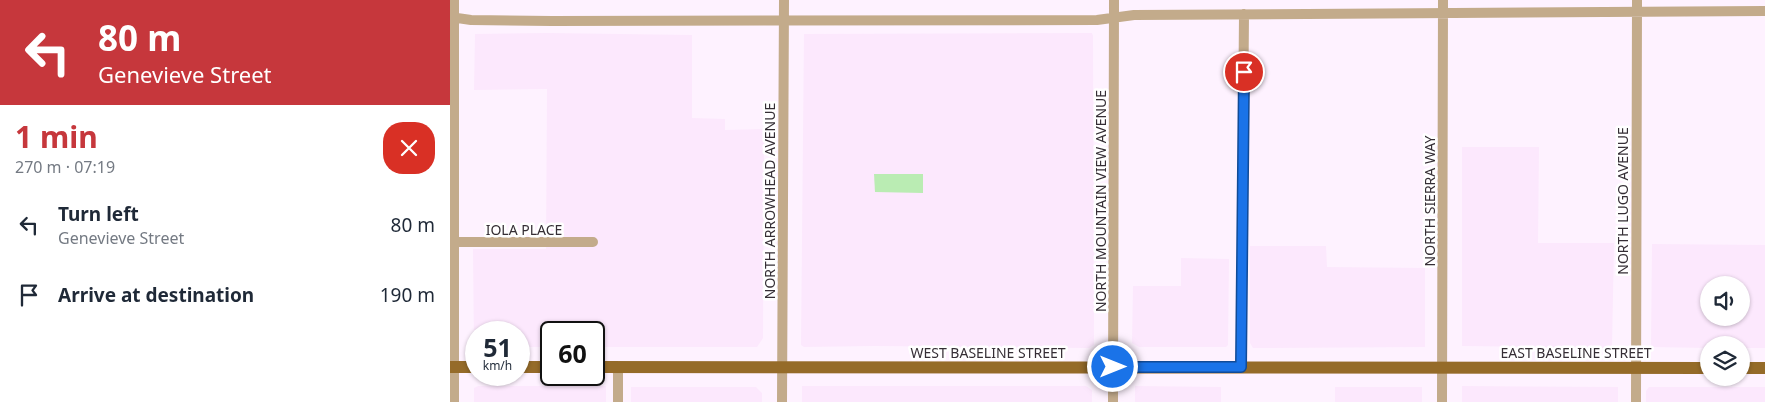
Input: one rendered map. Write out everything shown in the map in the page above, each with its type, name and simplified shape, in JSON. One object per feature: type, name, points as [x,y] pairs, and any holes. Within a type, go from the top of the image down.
[{"type":"main road","points":[[452,367],[465,367]]},
{"type":"main road","name":"WEST BASELINE STREET","points":[[605,367],[1442,367]]},
{"type":"main road","name":"EAST BASELINE STREET","points":[[1442,367],[1700,368]]},
{"type":"main road","points":[[1750,368],[1765,368]]},
{"type":"street","points":[[454,0],[452,17],[454,242],[452,367],[454,402]]},
{"type":"street","name":"NORTH ARROWHEAD AVENUE","points":[[782,402],[784,0]]},
{"type":"street","name":"NORTH MOUNTAIN VIEW AVENUE","points":[[1114,0],[1114,402]]},
{"type":"street","name":"NORTH SIERRA WAY","points":[[1442,402],[1443,0]]},
{"type":"street","name":"NORTH LUGO AVENUE","points":[[1636,0],[1636,402]]},
{"type":"street","points":[[452,17],[480,20],[1089,20],[1134,15],[1765,11]]},
{"type":"street","points":[[1241,367],[1244,14]]},
{"type":"street","name":"IOLA PLACE","points":[[454,242],[593,242]]},
{"type":"street","points":[[618,367],[618,402]]},
{"type":"shaded area","points":[[1092,33],[1094,345],[1089,348],[804,347],[801,345],[804,34]]},
{"type":"shaded area","points":[[475,34],[692,35],[692,118],[725,119],[725,130],[764,129],[763,338],[757,347],[605,347],[605,321],[540,321],[540,347],[530,347],[530,321],[474,321],[473,249],[546,249],[547,89],[474,90]]},
{"type":"shaded area","points":[[1462,147],[1539,147],[1538,243],[1614,243],[1612,348],[1462,346]]},
{"type":"shaded area","points":[[1652,244],[1765,245],[1765,348],[1750,348],[1750,336],[1700,336],[1700,348],[1651,347]]},
{"type":"shaded area","points":[[1250,246],[1326,246],[1327,267],[1425,268],[1425,347],[1253,348],[1250,343]]},
{"type":"shaded area","points":[[1181,258],[1229,259],[1228,345],[1226,347],[1139,347],[1132,343],[1133,286],[1181,286]]},
{"type":"shaded area","points":[[478,386],[606,386],[606,402],[474,402],[474,388]]},
{"type":"shaded area","points":[[802,386],[1086,386],[1092,390],[1092,402],[802,402]]},
{"type":"shaded area","points":[[1135,386],[1221,387],[1221,402],[1135,402]]},
{"type":"shaded area","points":[[1462,386],[1618,387],[1618,402],[1462,402]]},
{"type":"shaded area","points":[[631,387],[756,387],[762,393],[762,402],[631,402]]},
{"type":"shaded area","points":[[1335,387],[1422,387],[1422,402],[1335,402]]},
{"type":"shaded area","points":[[1649,387],[1765,387],[1765,402],[1646,402],[1646,391]]},
{"type":"green space","points":[[874,174],[923,174],[923,193],[875,192]]},
{"type":"route","points":[[1113,367],[1241,367],[1244,72]]}]
